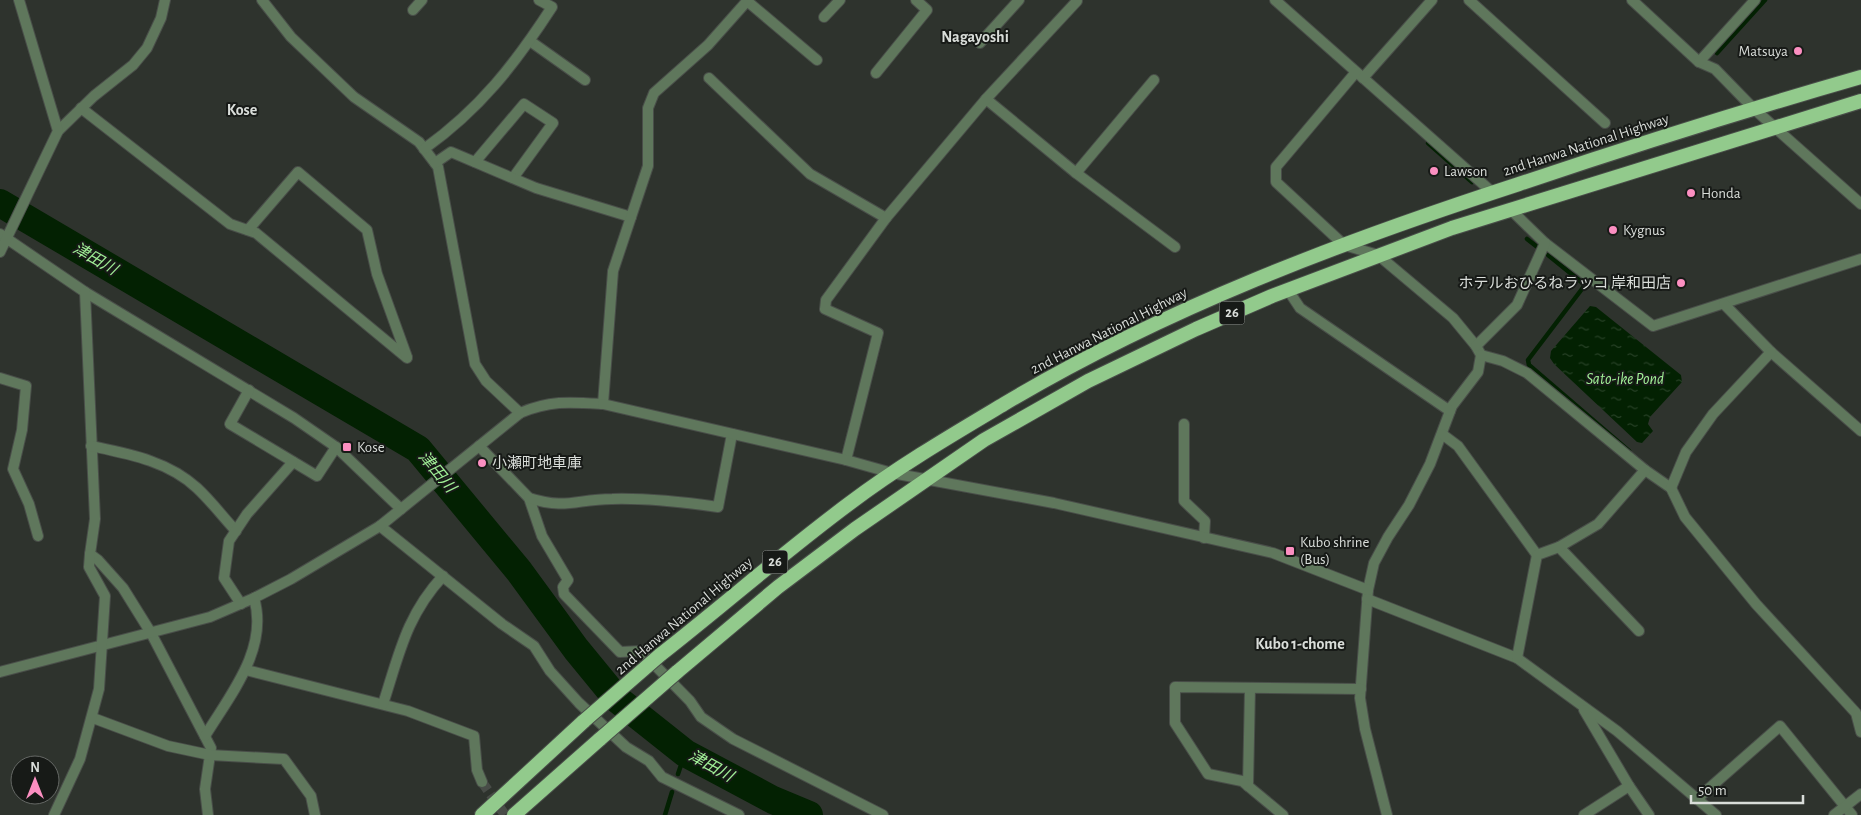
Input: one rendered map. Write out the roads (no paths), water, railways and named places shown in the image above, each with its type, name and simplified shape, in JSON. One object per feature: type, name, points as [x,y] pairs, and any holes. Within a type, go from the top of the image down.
[{"type":"highway","name":"2nd Hanwa National Highway","points":[[482,815],[584,721],[660,655],[786,552],[892,473],[1005,402],[1118,342],[1228,290],[1344,245],[1492,192],[1753,108],[1861,77]]},
{"type":"highway","name":"26","points":[[514,815],[600,738],[778,587],[925,480],[984,440],[1088,381],[1196,329],[1378,255],[1510,209],[1861,101]]},
{"type":"street","points":[[20,0],[58,130]]},
{"type":"street","points":[[262,0],[291,37],[354,97],[419,142],[435,162],[438,167],[448,210],[475,364],[486,381],[520,412]]},
{"type":"street","points":[[413,10],[422,0]]},
{"type":"street","points":[[424,149],[464,118],[491,90],[530,41],[554,3],[539,0]]},
{"type":"street","points":[[603,404],[613,271],[648,166],[648,108],[654,93],[708,45],[747,0],[817,60]]},
{"type":"street","points":[[824,17],[840,0]]},
{"type":"street","points":[[876,73],[927,10],[916,0]]},
{"type":"street","points":[[980,43],[1019,0]]},
{"type":"street","points":[[846,460],[878,333],[825,309],[826,300],[886,218],[986,99],[1077,0]]},
{"type":"street","points":[[1275,0],[1492,192]]},
{"type":"street","points":[[1432,0],[1359,75],[1276,167],[1276,182],[1344,245],[1378,255],[1453,318],[1479,351],[1527,373],[1645,470],[1672,488],[1684,517],[1756,604],[1856,713],[1861,732]]},
{"type":"street","points":[[1469,0],[1605,122]]},
{"type":"street","points":[[1632,0],[1699,62],[1715,69],[1753,108],[1861,204]]},
{"type":"street","points":[[1699,62],[1755,0]]},
{"type":"street","points":[[0,252],[3,236],[31,189],[58,130],[133,65],[147,48],[167,1]]},
{"type":"street","points":[[530,41],[585,80]]},
{"type":"street","points":[[710,78],[810,174],[886,218]]},
{"type":"street","points":[[1076,174],[1154,80]]},
{"type":"street","points":[[986,99],[1076,174],[1175,247]]},
{"type":"street","points":[[475,162],[524,104],[553,123],[512,178]]},
{"type":"street","points":[[82,108],[230,224],[256,234],[407,358],[376,274],[367,230],[298,172],[248,230]]},
{"type":"street","points":[[435,162],[452,152],[536,188],[631,217]]},
{"type":"street","points":[[1510,209],[1545,243],[1653,326],[1861,259]]},
{"type":"street","points":[[3,236],[85,292],[249,390],[336,447],[400,509]]},
{"type":"street","points":[[1386,814],[1365,728],[1361,688],[1368,595],[1374,563],[1409,505],[1442,434],[1450,410],[1478,372],[1479,351],[1517,305],[1545,243]]},
{"type":"street","points":[[1288,290],[1300,308],[1450,410]]},
{"type":"street","points":[[54,815],[80,759],[93,718],[99,689],[105,596],[89,567],[95,519],[85,292]]},
{"type":"street","points":[[1724,304],[1771,352],[1861,431]]},
{"type":"street","points":[[1672,488],[1686,452],[1713,414],[1771,352]]},
{"type":"street","points":[[0,378],[26,386],[22,430],[13,469],[29,504],[38,536]]},
{"type":"street","points":[[249,390],[230,424],[317,476],[336,447]]},
{"type":"street","points":[[0,672],[210,617],[241,604],[291,579],[380,526],[520,412],[539,404],[564,402],[603,404],[846,460],[892,473],[1054,503],[1273,553],[1517,658],[1546,677],[1582,706],[1618,731],[1716,815]]},
{"type":"street","points":[[1184,424],[1184,501],[1206,521],[1204,538]]},
{"type":"street","points":[[529,498],[549,505],[563,506],[610,498],[669,501],[718,507],[732,434]]},
{"type":"street","points":[[1442,434],[1458,446],[1537,555],[1517,658]]},
{"type":"street","points":[[91,446],[130,454],[159,464],[178,474],[196,488],[236,531]]},
{"type":"street","points":[[479,446],[529,498],[542,536],[568,580],[563,587],[564,594],[620,652],[641,651],[690,700],[701,717],[733,739],[883,815]]},
{"type":"street","points":[[241,604],[224,578],[229,541],[247,514],[293,462]]},
{"type":"street","points":[[1537,555],[1558,547],[1598,524],[1645,470]]},
{"type":"street","points":[[380,526],[502,624],[534,646],[550,671],[579,703],[626,747],[649,761],[662,778],[739,815]]},
{"type":"street","points":[[1558,547],[1639,631]]},
{"type":"street","points":[[90,554],[98,560],[123,588],[151,633],[211,748],[205,789],[208,815]]},
{"type":"street","points":[[383,704],[410,621],[420,604],[443,576]]},
{"type":"street","points":[[205,736],[246,670],[256,630],[258,612],[254,598]]},
{"type":"street","points":[[246,670],[383,704],[455,727],[474,736],[476,770],[482,782]]},
{"type":"street","points":[[1283,815],[1242,781],[1208,774],[1175,722],[1175,687],[1361,688]]},
{"type":"street","points":[[1248,786],[1250,688]]},
{"type":"street","points":[[1582,706],[1629,786],[1650,815]]},
{"type":"street","points":[[93,718],[168,746],[210,756],[284,759],[311,796],[315,815]]},
{"type":"street","points":[[1697,799],[1780,726],[1852,815]]},
{"type":"street","points":[[1584,815],[1629,786]]},
{"type":"street","points":[[1834,815],[1861,794]]},
{"type":"water","name":"Sato-ike Pond","points":[[1590,306],[1596,307],[1681,375],[1682,382],[1650,417],[1648,424],[1653,431],[1642,443],[1637,442],[1554,364],[1550,358],[1551,351]]},
{"type":"waterway","points":[[1717,53],[1765,0]]},
{"type":"waterway","points":[[1428,143],[1472,182]]},
{"type":"waterway","name":"津田川","points":[[0,203],[418,449],[519,571],[576,649],[617,699],[685,753],[773,800],[809,815]]},
{"type":"waterway","points":[[1527,239],[1536,246]]},
{"type":"waterway","points":[[1548,255],[1585,285],[1528,360],[1529,365],[1629,451]]},
{"type":"waterway","points":[[678,774],[685,753]]},
{"type":"waterway","points":[[665,815],[672,792]]},
{"type":"tunnel","points":[[482,782],[505,815]]},
{"type":"place","name":"Matsuya","points":[[1798,51]]},
{"type":"place","name":"Lawson","points":[[1434,171]]},
{"type":"place","name":"Honda","points":[[1691,193]]},
{"type":"place","name":"Kygnus","points":[[1613,230]]},
{"type":"place","name":"ホテルおひるねラッコ 岸和田店","points":[[1681,283]]},
{"type":"place","name":"Kose","points":[[347,447]]},
{"type":"place","name":"小瀬町地車庫","points":[[482,463]]},
{"type":"place","name":"Kubo shrine (Bus)","points":[[1290,551]]},
{"type":"district","name":"Nagayoshi","points":[[975,37]]},
{"type":"district","name":"Kose","points":[[242,110]]},
{"type":"district","name":"Kubo 1-chome","points":[[1300,644]]}]
